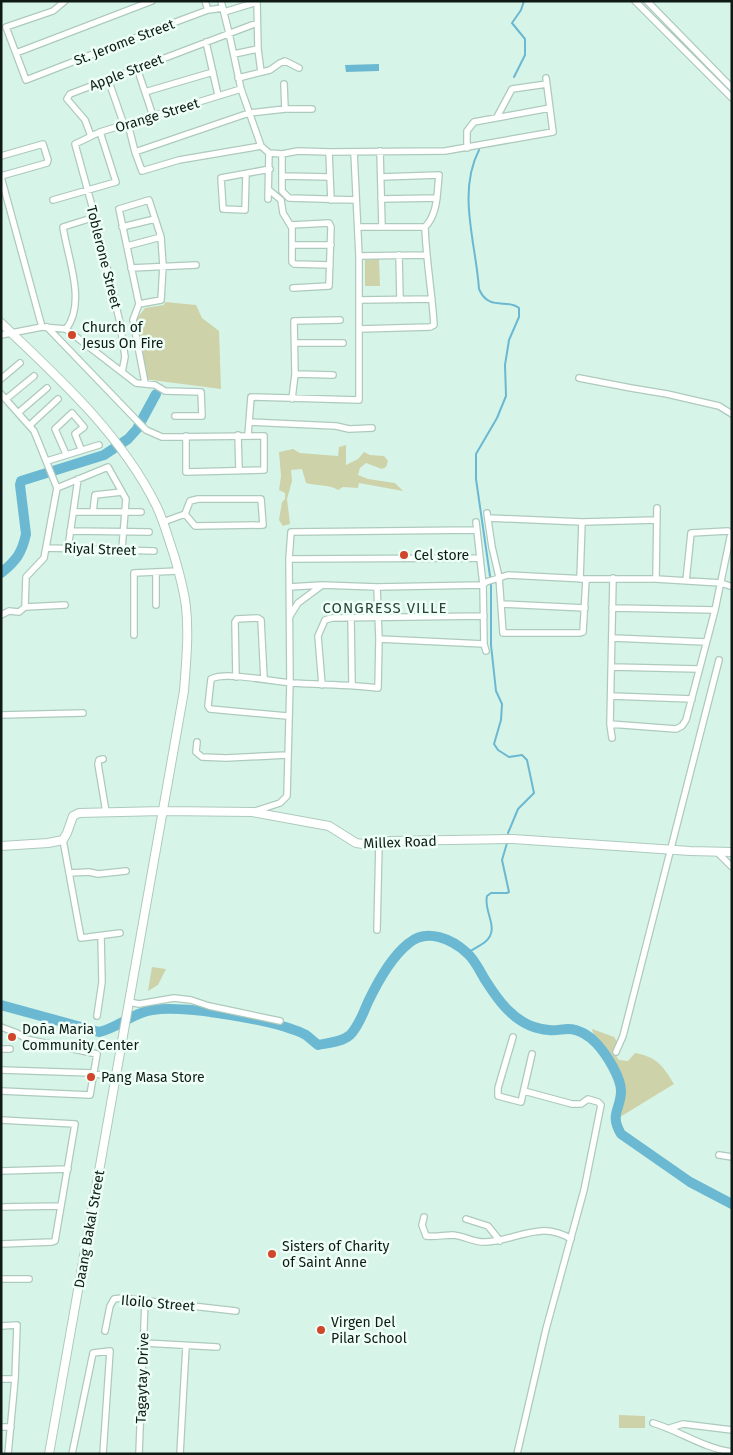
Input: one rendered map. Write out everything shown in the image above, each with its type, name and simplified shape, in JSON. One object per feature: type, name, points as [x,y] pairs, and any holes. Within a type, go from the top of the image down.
[{"type":"street","points":[[65,1],[53,11],[4,26],[16,53],[152,1]]},
{"type":"street","points":[[205,1],[208,10]]},
{"type":"street","points":[[221,1],[241,89],[261,146],[269,153],[282,154],[298,151],[444,151],[553,132],[546,81],[512,89],[497,117]]},
{"type":"street","points":[[635,1],[732,98]]},
{"type":"street","points":[[647,1],[732,88]]},
{"type":"street","points":[[257,2],[258,49],[262,72]]},
{"type":"street","name":"St. Jerome Street","points":[[16,53],[26,80],[208,10],[223,10],[257,2]]},
{"type":"street","name":"Apple Street","points":[[91,136],[85,120],[67,98],[70,94],[258,22]]},
{"type":"street","points":[[206,42],[218,95]]},
{"type":"street","points":[[234,54],[258,49]]},
{"type":"street","points":[[238,78],[270,70],[285,61],[299,68]]},
{"type":"street","points":[[138,68],[153,116]]},
{"type":"street","points":[[145,92],[213,72]]},
{"type":"street","points":[[108,79],[142,171],[179,160],[261,146]]},
{"type":"street","points":[[284,84],[285,108]]},
{"type":"street","name":"Orange Street","points":[[75,144],[100,132],[241,89]]},
{"type":"street","points":[[135,152],[249,113],[285,108],[312,109]]},
{"type":"street","points":[[467,148],[467,131],[474,122],[550,108]]},
{"type":"street","points":[[53,200],[116,182],[100,132]]},
{"type":"street","points":[[1,156],[43,144],[48,160],[47,163],[1,176],[44,327],[82,362],[138,424],[146,430],[162,437],[186,436],[238,436],[248,435],[264,436],[264,470],[186,472],[186,436]]},
{"type":"street","name":"Toblerone Street","points":[[75,144],[95,217],[120,323],[125,358],[122,372]]},
{"type":"street","points":[[380,151],[382,227]]},
{"type":"street","points":[[329,152],[331,200]]},
{"type":"street","points":[[248,435],[252,397],[359,400],[359,256],[354,152]]},
{"type":"street","points":[[268,199],[269,153]]},
{"type":"street","points":[[282,154],[282,191],[289,198],[356,200]]},
{"type":"street","points":[[246,174],[245,210],[223,209],[221,178],[270,169]]},
{"type":"street","points":[[358,227],[425,227],[431,221],[434,214],[440,175],[381,177]]},
{"type":"street","points":[[282,176],[330,177]]},
{"type":"street","points":[[269,190],[281,200],[284,213],[291,225],[292,262],[295,265],[330,265]]},
{"type":"street","points":[[381,199],[437,198]]},
{"type":"street","points":[[139,304],[161,300],[163,266],[161,237],[149,200],[118,209],[139,304],[134,320],[144,384]]},
{"type":"street","points":[[66,329],[73,320],[76,294],[63,227],[95,217]]},
{"type":"street","points":[[122,227],[155,219]]},
{"type":"street","points":[[291,225],[329,223],[331,227],[329,286],[293,288]]},
{"type":"street","points":[[359,329],[430,328],[434,325],[425,227]]},
{"type":"street","points":[[127,246],[161,237]]},
{"type":"street","points":[[292,246],[331,245]]},
{"type":"street","points":[[359,256],[426,254]]},
{"type":"street","points":[[399,255],[400,299]]},
{"type":"street","points":[[131,268],[196,265]]},
{"type":"street","points":[[359,300],[432,299]]},
{"type":"street","points":[[292,399],[295,374],[294,321],[340,320]]},
{"type":"street","name":"Daang Bakal Street","points":[[1,324],[57,375],[118,445],[138,472],[163,522],[178,571],[186,606],[187,650],[184,691],[49,1454]]},
{"type":"street","points":[[1,335],[44,327],[66,329],[136,383],[155,385],[164,391],[201,392],[202,416],[175,416]]},
{"type":"street","points":[[295,342],[343,344]]},
{"type":"street","points":[[1,379],[20,363]]},
{"type":"street","points":[[295,374],[334,375]]},
{"type":"street","points":[[6,399],[34,376]]},
{"type":"street","points":[[579,378],[667,394],[719,406],[732,414]]},
{"type":"street","points":[[18,413],[47,388]]},
{"type":"street","points":[[1,394],[30,425],[47,460],[50,473],[57,488],[44,558],[26,576],[25,607]]},
{"type":"street","points":[[30,425],[58,399]]},
{"type":"street","points":[[66,454],[55,429],[72,413],[84,427],[75,434],[81,449]]},
{"type":"street","points":[[250,422],[336,426],[348,429],[372,428]]},
{"type":"street","points":[[238,436],[239,470]]},
{"type":"street","points":[[47,460],[98,445]]},
{"type":"street","points":[[57,488],[108,467],[126,499],[122,549]]},
{"type":"street","points":[[68,548],[78,479]]},
{"type":"street","points":[[93,512],[95,495],[122,492]]},
{"type":"street","points":[[163,522],[185,514],[190,501],[198,498],[261,499],[263,525],[195,526],[185,514]]},
{"type":"street","points":[[656,579],[657,508]]},
{"type":"street","points":[[74,512],[141,512]]},
{"type":"street","points":[[582,522],[584,632],[503,633],[502,604],[488,516],[582,522],[657,520]]},
{"type":"street","points":[[476,522],[485,583],[484,644],[486,651]]},
{"type":"street","points":[[252,812],[280,803],[287,796],[290,683],[289,558],[291,532],[476,530]]},
{"type":"street","points":[[70,531],[149,532]]},
{"type":"street","points":[[610,724],[676,729],[682,726],[686,720],[721,584],[731,534],[728,531],[691,533],[686,581]]},
{"type":"street","name":"Riyal Street","points":[[46,548],[154,551]]},
{"type":"street","points":[[289,558],[480,558]]},
{"type":"street","points":[[134,635],[134,573],[178,571]]},
{"type":"street","points":[[156,573],[156,604]]},
{"type":"street","points":[[289,587],[322,585],[377,587],[485,583],[508,575],[583,579],[656,579],[730,586]]},
{"type":"street","points":[[612,738],[610,724],[613,578]]},
{"type":"street","points":[[290,617],[298,604],[322,585]]},
{"type":"street","points":[[288,716],[210,709],[208,706],[211,679],[216,676],[236,677],[322,685],[352,684],[378,688],[377,587]]},
{"type":"street","points":[[502,604],[585,608]]},
{"type":"street","points":[[1,615],[9,612],[19,612],[25,607],[65,605]]},
{"type":"street","points":[[612,608],[715,610]]},
{"type":"street","points":[[322,685],[318,636],[325,620],[332,618],[484,616]]},
{"type":"street","points":[[236,677],[234,622],[237,619],[258,618],[261,620],[264,679]]},
{"type":"street","points":[[351,618],[352,684]]},
{"type":"street","points":[[613,638],[706,642]]},
{"type":"street","points":[[379,639],[484,644]]},
{"type":"street","points":[[616,1052],[623,1036],[719,660]]},
{"type":"street","points":[[612,667],[698,669]]},
{"type":"street","points":[[611,696],[692,699]]},
{"type":"street","points":[[1,715],[83,713]]},
{"type":"street","points":[[197,742],[196,752],[202,757],[226,758],[287,755]]},
{"type":"street","points":[[103,759],[99,760],[98,764],[106,812]]},
{"type":"street","name":"Millex Road","points":[[63,840],[73,816],[79,813],[163,811],[252,812],[329,826],[356,843],[513,839],[669,850],[732,852]]},
{"type":"street","points":[[1,846],[48,843],[63,840],[81,938],[120,933]]},
{"type":"street","points":[[377,930],[378,843]]},
{"type":"street","points":[[716,851],[732,866]]},
{"type":"street","points":[[69,873],[89,872],[98,874],[126,871]]},
{"type":"street","points":[[97,1016],[102,982],[101,936]]},
{"type":"street","points":[[129,1003],[139,1004],[174,998],[191,1000],[209,1006],[280,1021]]},
{"type":"street","points":[[1,1027],[17,1033],[26,1039],[97,1054],[90,1095],[1,1091]]},
{"type":"street","points":[[512,1037],[497,1094],[500,1097],[520,1102],[532,1054]]},
{"type":"street","points":[[1,1049],[10,1049]]},
{"type":"street","points":[[1,1070],[101,1075]]},
{"type":"street","points":[[517,1454],[546,1328],[584,1190],[601,1106],[598,1102],[588,1099],[582,1104],[568,1104],[524,1091]]},
{"type":"street","points":[[1,1120],[75,1124],[54,1242],[1,1244]]},
{"type":"street","points":[[719,1155],[732,1157]]},
{"type":"street","points":[[1,1171],[68,1169]]},
{"type":"street","points":[[1,1207],[61,1206]]},
{"type":"street","points":[[424,1217],[422,1225],[426,1236],[452,1235],[484,1243],[500,1241],[533,1231],[550,1230],[561,1233],[571,1239]]},
{"type":"street","points":[[466,1219],[488,1226],[500,1241]]},
{"type":"street","points":[[1,1279],[29,1278]]},
{"type":"street","name":"Iloilo Street","points":[[105,1330],[110,1306],[114,1299],[122,1298],[236,1311]]},
{"type":"street","name":"Tagaytay Drive","points":[[139,1454],[145,1301]]},
{"type":"street","points":[[1,1326],[17,1325],[15,1379],[8,1454]]},
{"type":"street","points":[[144,1342],[217,1347]]},
{"type":"street","points":[[180,1454],[186,1346]]},
{"type":"street","points":[[72,1454],[93,1353],[110,1351],[103,1454]]},
{"type":"street","points":[[1,1379],[15,1379]]},
{"type":"street","points":[[653,1423],[670,1428],[707,1446],[732,1452]]},
{"type":"street","points":[[670,1428],[683,1424],[732,1430]]},
{"type":"street","points":[[1,1427],[11,1427]]},
{"type":"green space","points":[[379,259],[380,286],[365,286],[365,260]]},
{"type":"green space","points":[[165,302],[196,305],[202,318],[219,331],[221,389],[144,379],[136,320],[145,308],[164,305]]},
{"type":"green space","points":[[346,445],[346,465],[358,459],[364,452],[370,455],[384,456],[388,461],[386,467],[382,469],[366,463],[360,468],[358,475],[368,479],[395,483],[403,491],[359,483],[358,488],[343,487],[338,490],[306,483],[302,469],[291,470],[292,481],[287,499],[290,524],[283,526],[279,520],[285,493],[279,490],[281,476],[279,452],[293,449],[300,453],[338,456],[339,447]]},
{"type":"green space","points":[[152,967],[166,969],[158,985],[148,991]]},
{"type":"green space","points":[[592,1029],[614,1037],[619,1045],[613,1052],[619,1060],[628,1061],[635,1053],[649,1057],[663,1067],[674,1084],[620,1117],[620,1109],[626,1090],[625,1086]]},
{"type":"green space","points":[[619,1415],[645,1416],[645,1428],[619,1428]]},
{"type":"water","points":[[379,64],[379,71],[346,72],[345,65]]},
{"type":"waterway","points":[[514,77],[525,55],[525,39],[512,23],[521,10],[524,1]]},
{"type":"waterway","points":[[479,150],[469,183],[470,218],[479,289],[488,300],[514,305],[519,308],[519,317],[509,340],[505,365],[506,396],[497,418],[476,454],[476,479],[491,583],[491,645],[496,691],[502,704],[501,720],[494,744],[498,750],[509,757],[522,755],[527,760],[534,793],[518,809],[508,833]]},
{"type":"waterway","points":[[1,573],[18,556],[26,534],[21,481],[104,455],[128,439],[137,429],[156,394]]},
{"type":"waterway","points":[[467,953],[490,937],[492,926],[487,908],[487,896],[491,893],[509,892],[502,860],[507,843]]},
{"type":"waterway","points":[[1,1005],[99,1032],[138,1014],[152,1010],[167,1009],[208,1012],[253,1019],[292,1029],[306,1035],[318,1045],[335,1042],[350,1035],[358,1024],[381,978],[402,949],[409,943],[424,936],[439,937],[454,943],[470,955],[499,1000],[522,1022],[543,1029],[576,1030],[594,1041],[605,1054],[619,1079],[621,1097],[616,1121],[621,1134],[690,1182],[732,1204]]},
{"type":"place","name":"Church of Jesus On Fire","points":[[72,335]]},
{"type":"place","name":"Cel store","points":[[404,555]]},
{"type":"place","name":"Doña Maria Community Center","points":[[12,1037]]},
{"type":"place","name":"Pang Masa Store","points":[[91,1077]]},
{"type":"place","name":"Sisters of Charity of Saint Anne","points":[[272,1254]]},
{"type":"place","name":"Virgen Del Pilar School","points":[[321,1330]]},
{"type":"district","name":"CONGRESS VILLE","points":[[385,608]]}]
